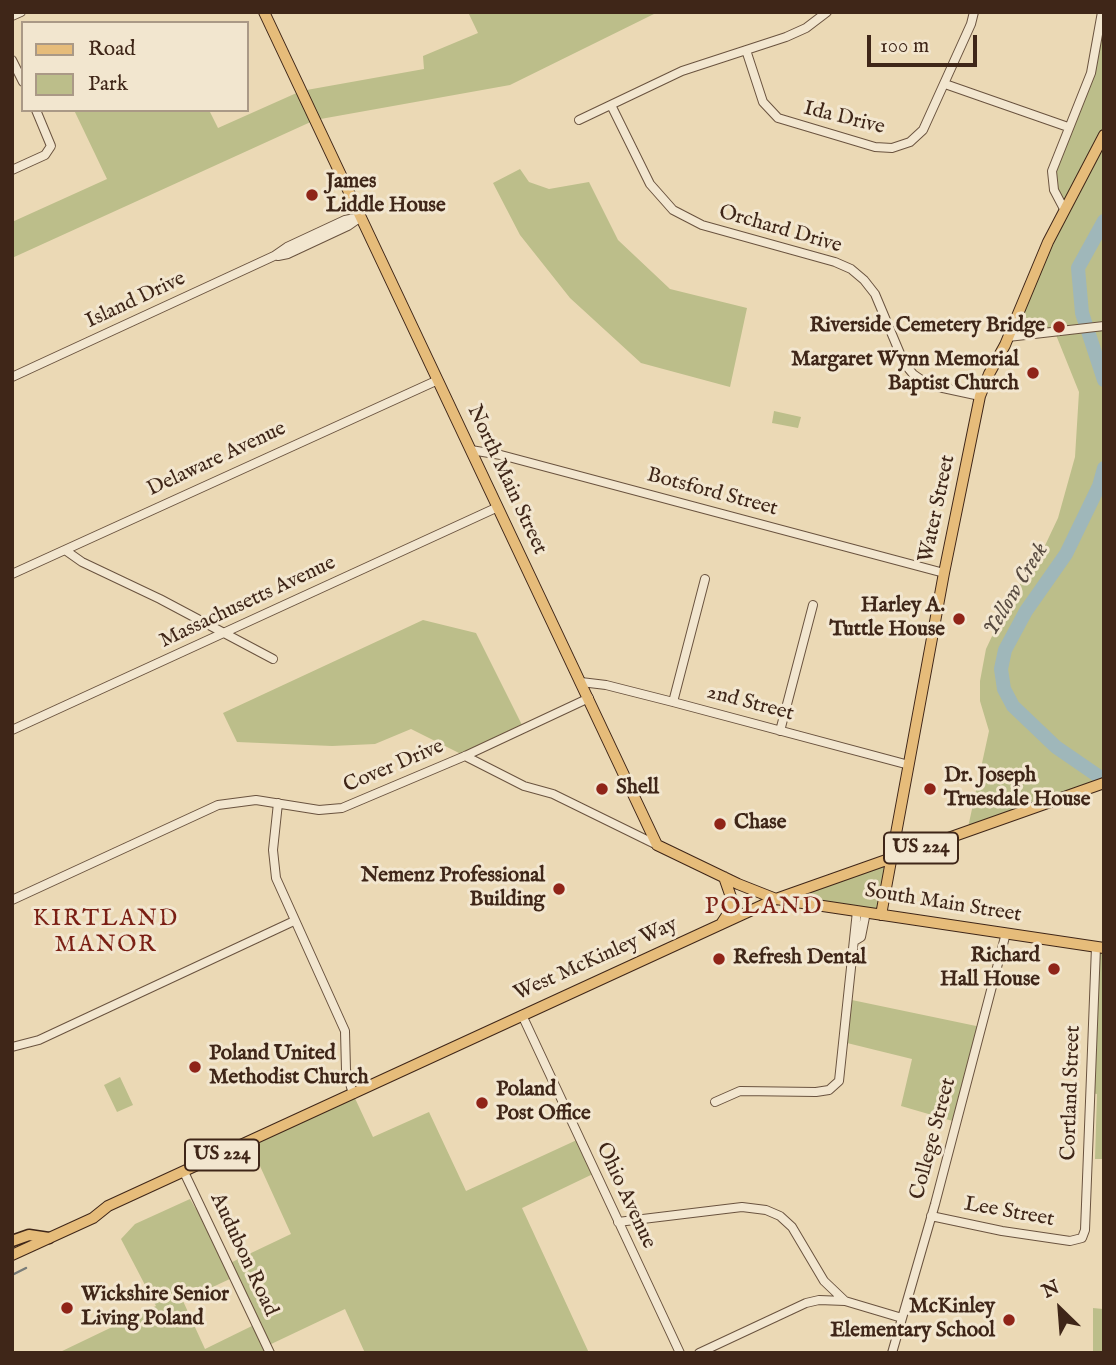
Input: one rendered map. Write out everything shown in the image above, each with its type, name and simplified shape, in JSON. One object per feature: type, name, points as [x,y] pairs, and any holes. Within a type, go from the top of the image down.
[{"type":"highway","points":[[12,1241],[29,1235],[49,1238]]},
{"type":"main road","name":"North Main Street","points":[[264,12],[657,845]]},
{"type":"main road","name":"Water Street","points":[[881,915],[944,573],[981,396],[1032,276],[1104,135]]},
{"type":"main road","name":"US 224","points":[[776,899],[1104,783]]},
{"type":"main road","points":[[657,845],[776,899]]},
{"type":"main road","points":[[721,925],[732,900],[724,877]]},
{"type":"main road","name":"South Main Street","points":[[776,899],[1100,948]]},
{"type":"main road","name":"West McKinley Way","points":[[353,1094],[776,899]]},
{"type":"main road","name":"US 224","points":[[12,1255],[93,1218],[108,1206],[353,1094]]},
{"type":"street","points":[[12,16],[21,12]]},
{"type":"street","points":[[579,120],[682,71],[799,32],[827,12]]},
{"type":"street","name":"Ida Drive","points":[[746,50],[763,102],[779,118],[881,148],[901,146],[919,136],[945,84],[974,12]]},
{"type":"street","points":[[1064,209],[1054,190],[1052,171],[1091,73],[1102,12]]},
{"type":"street","points":[[12,60],[21,78]]},
{"type":"street","points":[[945,84],[1068,127]]},
{"type":"street","name":"Orchard Drive","points":[[611,105],[650,184],[673,211],[702,225],[835,262],[851,269],[875,294],[904,363],[913,374],[929,385],[981,396]]},
{"type":"street","points":[[12,170],[45,155],[51,146],[37,112]]},
{"type":"street","name":"Island Drive","points":[[12,377],[274,256],[286,247],[345,220],[360,217]]},
{"type":"street","points":[[1008,337],[1104,326]]},
{"type":"street","name":"Delaware Avenue","points":[[12,574],[438,380]]},
{"type":"street","name":"Botsford Street","points":[[471,450],[501,455],[944,573]]},
{"type":"street","name":"Massachusetts Avenue","points":[[12,730],[498,507]]},
{"type":"street","points":[[65,550],[82,562],[273,659]]},
{"type":"street","points":[[673,702],[705,579]]},
{"type":"street","points":[[780,731],[813,605]]},
{"type":"street","name":"2nd Street","points":[[581,682],[606,685],[909,765]]},
{"type":"street","name":"Cover Drive","points":[[12,900],[209,808],[245,800],[319,810],[342,808],[466,756],[589,698]]},
{"type":"street","points":[[466,756],[524,786],[553,794],[657,845]]},
{"type":"street","points":[[278,803],[273,834],[274,865],[280,891],[345,1031],[346,1070],[353,1094]]},
{"type":"street","points":[[715,1102],[740,1091],[829,1090],[839,1080],[856,940],[853,935],[862,912]]},
{"type":"street","points":[[12,1047],[39,1040],[294,921]]},
{"type":"street","name":"College Street","points":[[892,1353],[1006,933]]},
{"type":"street","name":"Cortland Street","points":[[1080,1240],[1085,1230],[1100,948]]},
{"type":"street","name":"Ohio Avenue","points":[[522,1015],[680,1353]]},
{"type":"street","name":"Audubon Road","points":[[184,1171],[270,1353]]},
{"type":"street","points":[[618,1222],[742,1207],[766,1210],[780,1216],[792,1227],[824,1281],[845,1301]]},
{"type":"street","name":"Lee Street","points":[[931,1216],[1002,1231],[1070,1241],[1080,1240]]},
{"type":"street","points":[[699,1353],[806,1303],[819,1300],[845,1301],[902,1318]]},
{"type":"green space","points":[[468,12],[658,12],[510,85],[315,120],[12,258],[12,222],[107,179],[75,112],[210,112],[218,128],[301,91],[424,69],[423,56],[478,33]]},
{"type":"green space","points":[[1104,12],[1104,783],[967,832],[989,731],[980,701],[980,681],[986,649],[1010,598],[1040,556],[1058,518],[1075,457],[1079,392],[1054,330],[1008,337],[1064,209],[1051,176],[1083,98]]},
{"type":"green space","points":[[520,169],[529,182],[549,189],[589,182],[618,240],[670,289],[747,308],[730,387],[641,363],[570,298],[520,235],[493,183]]},
{"type":"green space","points":[[774,411],[801,417],[798,428],[772,423]]},
{"type":"green space","points":[[423,620],[476,633],[524,729],[465,756],[411,729],[375,744],[332,746],[237,742],[223,713]]},
{"type":"green space","points":[[891,859],[881,915],[776,899]]},
{"type":"green space","points":[[1096,947],[1104,948],[1104,1159],[1095,1159],[1097,1094],[1090,1093]]},
{"type":"green space","points":[[847,999],[981,1027],[956,1122],[901,1106],[912,1059],[843,1042]]},
{"type":"green space","points":[[120,1077],[133,1105],[117,1112],[104,1085]]},
{"type":"green space","points":[[353,1094],[373,1137],[429,1112],[466,1191],[579,1139],[595,1173],[522,1208],[589,1353],[365,1353],[345,1309],[267,1346],[270,1353],[58,1353],[156,1306],[121,1239],[135,1224],[190,1199],[228,1264],[291,1234],[249,1142]],"holes":[[[234,1277],[256,1324],[205,1349],[183,1301]]]},
{"type":"green space","points":[[1093,1308],[1103,1309],[1102,1353],[1093,1353]]},
{"type":"waterway","name":"Yellow Creek","points":[[1104,221],[1078,268],[1082,313],[1104,380]]},
{"type":"waterway","name":"Yellow Creek","points":[[1104,468],[1099,486],[1066,554],[1026,611],[1005,650],[1001,669],[1004,689],[1013,706],[1056,747],[1104,780]]},
{"type":"waterway","points":[[12,1275],[26,1268]]},
{"type":"place","name":"James Liddle House","points":[[312,195]]},
{"type":"place","name":"Riverside Cemetery Bridge","points":[[1059,327]]},
{"type":"place","name":"Margaret Wynn Memorial Baptist Church","points":[[1033,373]]},
{"type":"place","name":"Harley A. Tuttle House","points":[[959,619]]},
{"type":"place","name":"Shell","points":[[602,789]]},
{"type":"place","name":"Dr. Joseph Truesdale House","points":[[930,789]]},
{"type":"place","name":"Chase","points":[[720,824]]},
{"type":"place","name":"Nemenz Professional Building","points":[[559,889]]},
{"type":"place","name":"Refresh Dental","points":[[719,959]]},
{"type":"place","name":"Richard Hall House","points":[[1054,969]]},
{"type":"place","name":"Poland United Methodist Church","points":[[195,1067]]},
{"type":"place","name":"Poland Post Office","points":[[482,1103]]},
{"type":"place","name":"Wickshire Senior Living Poland","points":[[67,1308]]},
{"type":"place","name":"McKinley Elementary School","points":[[1009,1320]]},
{"type":"district","name":"POLAND","points":[[764,908]]},
{"type":"district","name":"KIRTLAND MANOR","points":[[106,933]]}]
